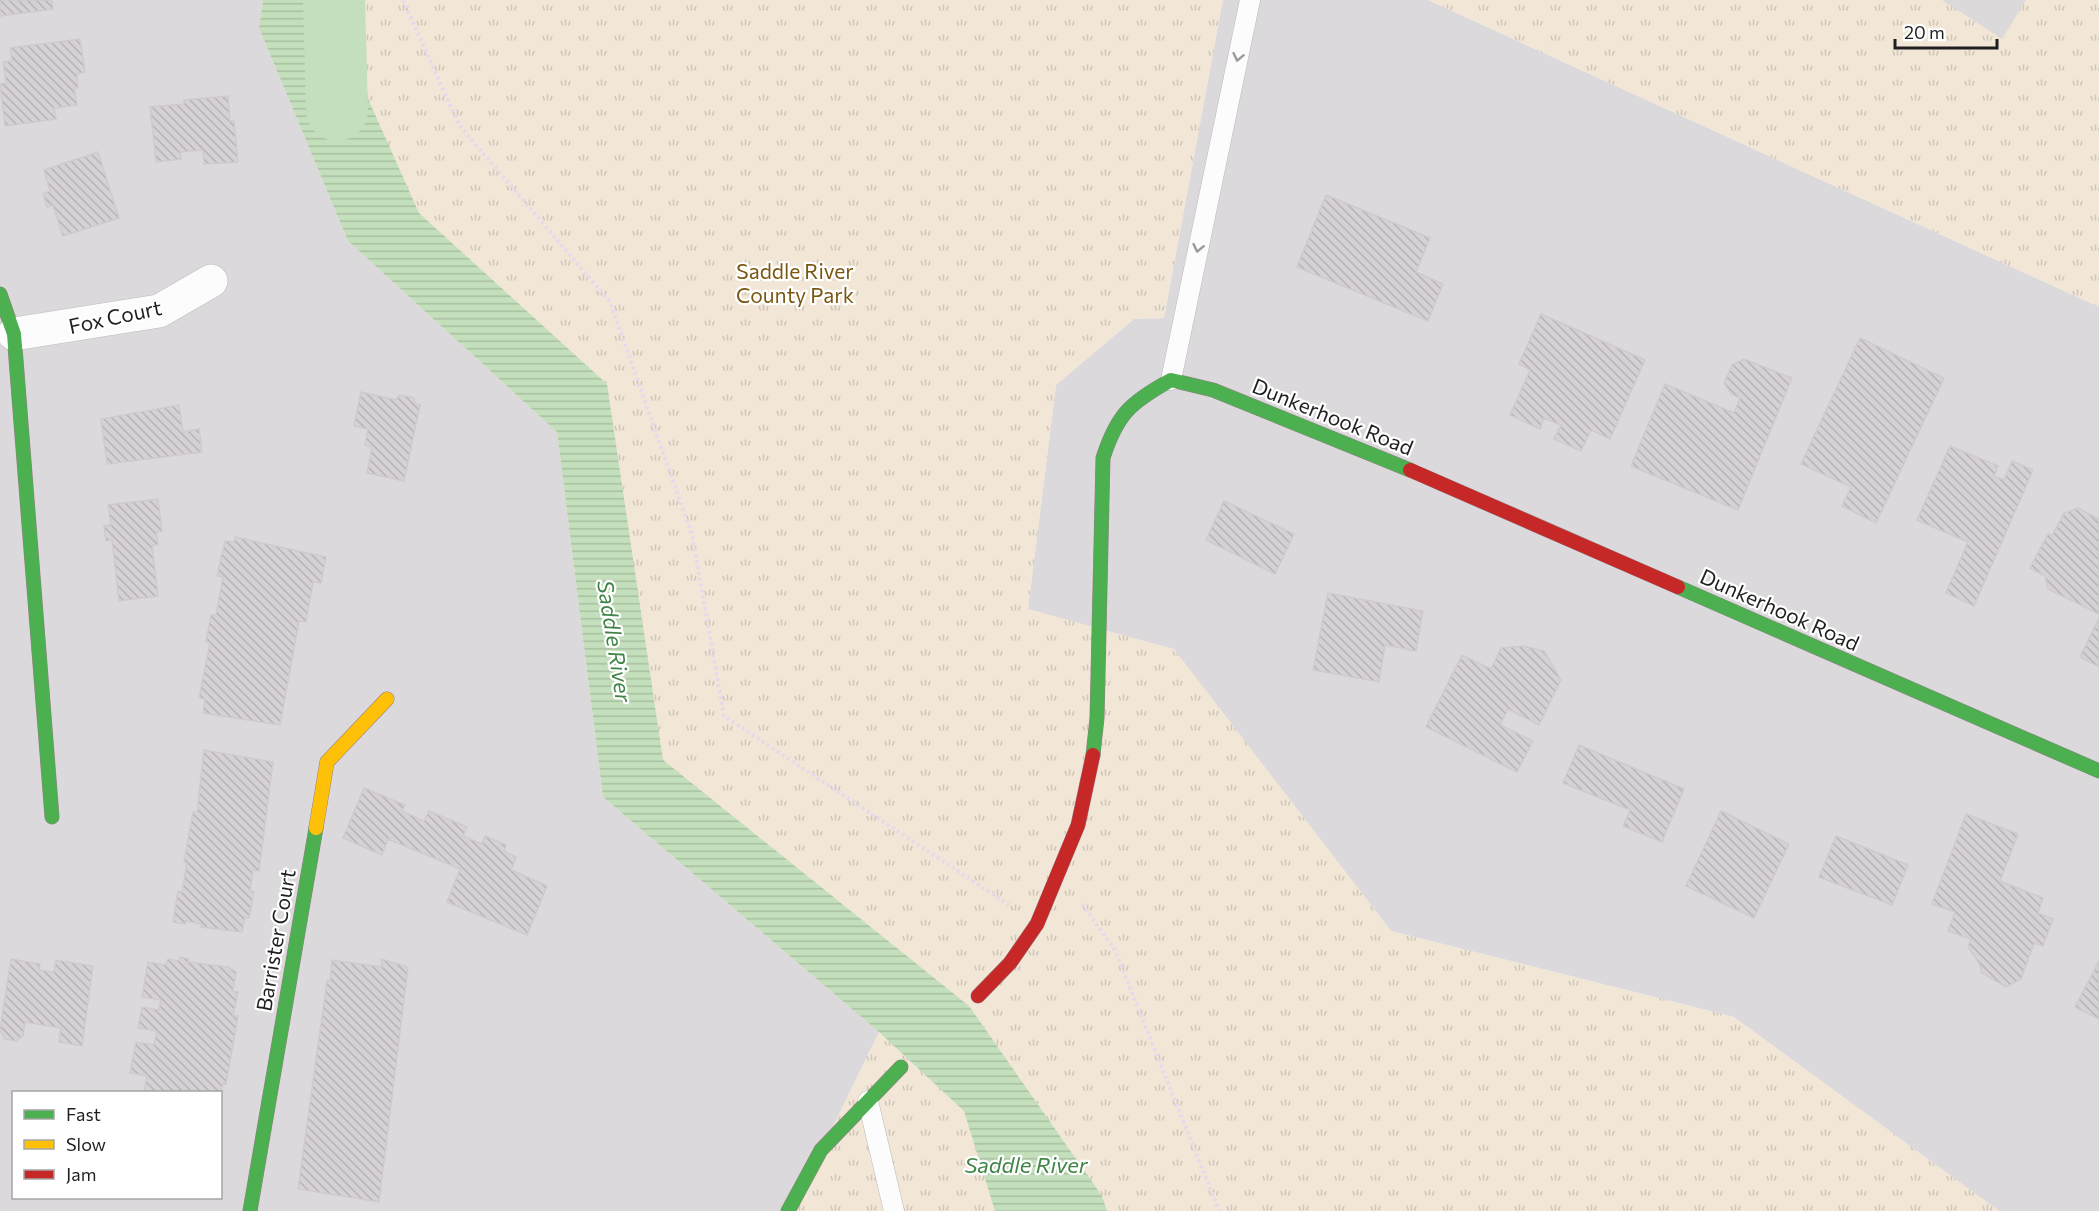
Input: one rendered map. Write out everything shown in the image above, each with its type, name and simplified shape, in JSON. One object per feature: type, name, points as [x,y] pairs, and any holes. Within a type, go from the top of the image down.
[{"type":"street","name":"Fox Court","points":[[14,334],[159,311],[211,281]]},
{"type":"street","points":[[0,294],[14,334],[52,817]]},
{"type":"street","points":[[978,996],[1010,963],[1037,924],[1078,825],[1091,770],[1097,718],[1103,458],[1111,430],[1122,411],[1141,396],[1171,380]]},
{"type":"street","name":"Dunkerhook Road","points":[[1171,380],[1214,390],[1334,437],[2099,771]]},
{"type":"street","name":"Barrister Court","points":[[250,1211],[327,762],[387,699]]},
{"type":"street","points":[[788,1211],[821,1150],[901,1067]]},
{"type":"lane","points":[[1171,380],[1250,0]]},
{"type":"lane","points":[[868,1101],[894,1211]]},
{"type":"path","points":[[402,0],[459,125],[610,302],[692,535],[724,716],[1037,924]]},
{"type":"path","points":[[1059,872],[1115,950],[1219,1211]]},
{"type":"shaded area","points":[[0,0],[263,0],[259,28],[348,241],[557,432],[603,797],[879,1032],[792,1211],[0,1211]]},
{"type":"shaded area","points":[[1223,0],[1428,0],[2099,307],[2099,1211],[1999,1211],[1734,1017],[1391,931],[1174,650],[1028,609],[1056,385],[1134,319],[1164,318]]},
{"type":"shaded area","points":[[1942,0],[2026,0],[2002,39]]},
{"type":"green space","name":"Saddle River County Park","points":[[263,0],[1223,0],[1164,318],[1134,319],[1056,385],[1028,609],[1174,649],[1391,931],[1734,1017],[1999,1211],[792,1211],[879,1032],[603,797],[557,432],[348,241],[259,28]]},
{"type":"green space","points":[[1428,0],[2099,0],[2099,307]]},
{"type":"water","name":"Saddle River","points":[[263,0],[324,0],[419,213],[607,384],[663,760],[969,1006],[1102,1196],[1107,1211],[995,1211],[964,1111],[879,1032],[603,797],[557,432],[348,241],[259,28]]},
{"type":"building","points":[[0,0],[52,0],[53,9],[0,16]]},
{"type":"building","points":[[80,39],[85,72],[77,74],[78,88],[74,88],[77,105],[54,108],[56,119],[5,126],[0,84],[6,83],[3,62],[12,61],[10,48]]},
{"type":"building","points":[[228,96],[230,121],[234,121],[238,162],[204,164],[203,150],[180,152],[181,159],[156,162],[150,107],[184,104],[184,100]]},
{"type":"building","points":[[98,152],[119,218],[63,236],[53,205],[47,207],[43,194],[50,191],[44,170]]},
{"type":"building","points":[[1326,195],[1430,238],[1416,272],[1443,284],[1428,321],[1297,267]]},
{"type":"building","points":[[1541,314],[1645,360],[1610,439],[1591,430],[1581,451],[1554,439],[1561,425],[1544,418],[1540,429],[1510,415],[1530,370],[1519,364]]},
{"type":"building","points":[[1860,338],[1944,378],[1876,523],[1842,506],[1851,487],[1801,464]]},
{"type":"building","points":[[1744,359],[1792,378],[1738,510],[1631,466],[1665,384],[1734,413],[1740,398],[1731,394],[1724,383],[1732,365]]},
{"type":"building","points":[[361,392],[396,400],[399,395],[414,398],[415,404],[420,405],[404,481],[367,473],[372,447],[365,445],[368,429],[354,426]]},
{"type":"building","points":[[179,405],[183,432],[199,429],[202,452],[107,464],[101,419]]},
{"type":"building","points":[[1950,446],[1998,466],[1994,476],[2004,480],[2012,461],[2033,470],[1974,606],[1946,593],[1968,542],[1917,520]]},
{"type":"building","points":[[158,499],[162,531],[156,532],[158,545],[152,545],[158,596],[119,601],[112,540],[106,541],[104,526],[111,525],[108,505]]},
{"type":"building","points":[[1224,501],[1294,534],[1275,574],[1206,540]]},
{"type":"building","points":[[2078,508],[2099,519],[2099,614],[2048,589],[2045,576],[2030,568],[2048,534],[2052,536],[2064,513]]},
{"type":"building","points":[[235,537],[326,557],[321,583],[313,582],[306,622],[299,621],[280,725],[203,713],[205,699],[199,698],[210,643],[206,642],[211,615],[216,615],[223,577],[217,576],[225,541],[234,542]]},
{"type":"building","points":[[1328,593],[1423,611],[1416,651],[1385,645],[1379,682],[1313,670]]},
{"type":"building","points":[[2099,618],[2099,667],[2080,657]]},
{"type":"building","points":[[1523,646],[1544,651],[1561,680],[1539,725],[1508,709],[1500,725],[1533,741],[1517,772],[1426,727],[1462,655],[1491,669],[1501,648]]},
{"type":"building","points":[[1579,745],[1684,789],[1662,842],[1623,826],[1630,810],[1563,783]]},
{"type":"building","points":[[204,750],[273,762],[259,871],[253,870],[250,890],[254,892],[249,918],[245,917],[242,932],[201,927],[202,924],[186,921],[185,924],[173,922],[178,891],[182,892],[187,863],[184,862],[193,812],[197,812]]},
{"type":"building","points":[[364,788],[405,805],[402,811],[424,821],[429,811],[467,827],[463,836],[482,844],[485,836],[506,845],[504,851],[516,857],[511,870],[547,886],[527,935],[447,902],[460,869],[388,839],[382,855],[343,838]]},
{"type":"building","points":[[1721,811],[1789,844],[1754,918],[1686,886]]},
{"type":"building","points":[[1966,814],[2018,834],[2000,881],[2043,898],[2038,913],[2053,919],[2043,946],[2034,943],[2021,979],[2006,987],[1982,973],[1979,963],[1968,947],[1971,939],[1948,931],[1955,912],[1932,904]]},
{"type":"building","points":[[1836,836],[1908,865],[1892,905],[1819,877]]},
{"type":"building","points":[[180,957],[189,959],[188,962],[228,967],[236,972],[233,991],[238,992],[233,1016],[238,1016],[226,1084],[223,1083],[221,1091],[144,1091],[147,1076],[130,1073],[136,1042],[154,1045],[157,1031],[138,1028],[142,1007],[159,1010],[161,1000],[142,997],[148,962],[166,965],[168,959],[179,961]]},
{"type":"building","points":[[11,959],[40,964],[39,970],[54,972],[56,960],[93,966],[82,1046],[59,1042],[61,1028],[25,1022],[23,1036],[16,1041],[5,1039],[0,1030]]},
{"type":"building","points":[[381,959],[408,967],[379,1202],[298,1189],[327,981],[330,981],[332,960],[382,967]]},
{"type":"building","points":[[2099,961],[2099,1019],[2075,1007]]},
{"type":"waterway","name":"Saddle River","points":[[334,0],[337,110]]},
{"type":"traffic: fast","points":[[0,294],[14,334],[52,817]]},
{"type":"traffic: fast","points":[[1093,755],[1097,718],[1103,458],[1114,430],[1127,411],[1145,395],[1171,380],[1213,390],[1410,470]]},
{"type":"traffic: fast","points":[[1678,587],[2099,771]]},
{"type":"traffic: fast","points":[[250,1211],[316,828]]},
{"type":"traffic: fast","points":[[788,1211],[821,1150],[901,1067]]},
{"type":"traffic: slow","points":[[316,828],[327,762],[387,699]]},
{"type":"traffic: jam","points":[[1410,470],[1678,587]]},
{"type":"traffic: jam","points":[[978,996],[1010,963],[1037,924],[1078,825],[1093,755]]}]
